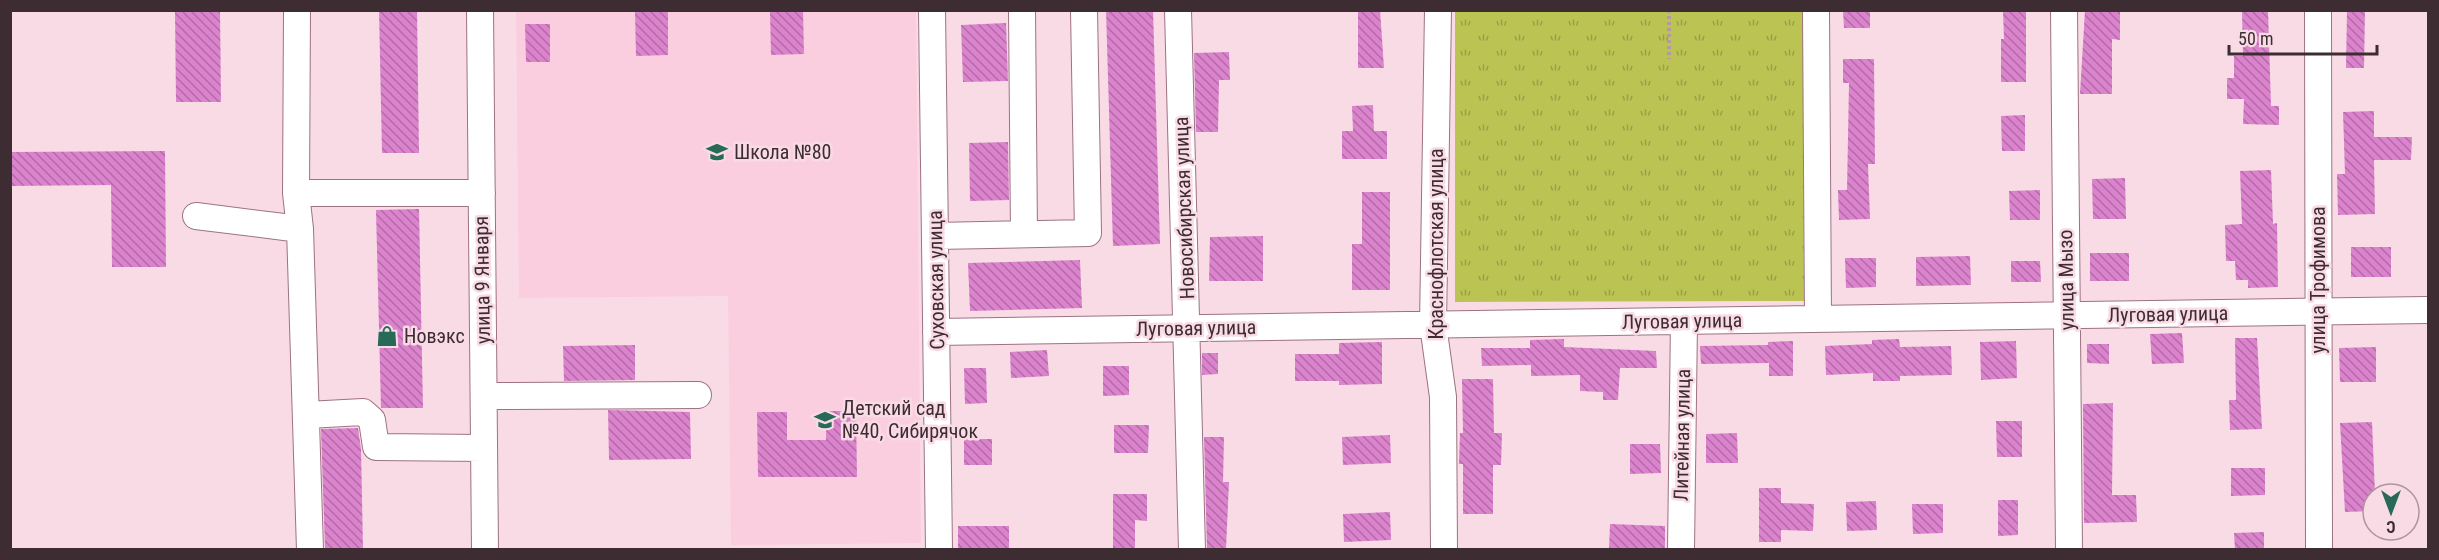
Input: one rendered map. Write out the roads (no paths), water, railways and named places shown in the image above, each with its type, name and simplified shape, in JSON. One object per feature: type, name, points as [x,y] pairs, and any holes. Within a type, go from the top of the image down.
[{"type":"street","points":[[297,10],[296,193],[300,229],[310,549]]},
{"type":"street","name":"улица 9 Января","points":[[480,10],[485,549]]},
{"type":"street","name":"Суховская улица","points":[[932,10],[939,549]]},
{"type":"street","points":[[1022,10],[1024,234]]},
{"type":"street","points":[[935,236],[1088,233],[1084,10]]},
{"type":"street","name":"Новосибирская улица","points":[[1178,10],[1192,549]]},
{"type":"street","name":"Краснофлотская улица","points":[[1438,10],[1433,325],[1443,397],[1444,549]]},
{"type":"street","points":[[1816,10],[1818,319]]},
{"type":"street","name":"улица Мызо","points":[[2064,10],[2069,549]]},
{"type":"street","name":"улица Трофимова","points":[[2318,10],[2319,549]]},
{"type":"street","points":[[296,193],[482,193]]},
{"type":"street","points":[[196,216],[300,229]]},
{"type":"street","name":"Луговая улица","points":[[936,332],[2428,310]]},
{"type":"street","name":"Литейная улица","points":[[1681,549],[1684,321]]},
{"type":"street","points":[[484,396],[698,395]]},
{"type":"street","points":[[307,415],[363,412],[372,420],[376,447],[484,448]]},
{"type":"place","name":"Школа №80","points":[[717,152]]},
{"type":"place","name":"Новэкс","points":[[387,336]]},
{"type":"place","name":"Детский сад №40, Сибирячок","points":[[825,420]]}]
